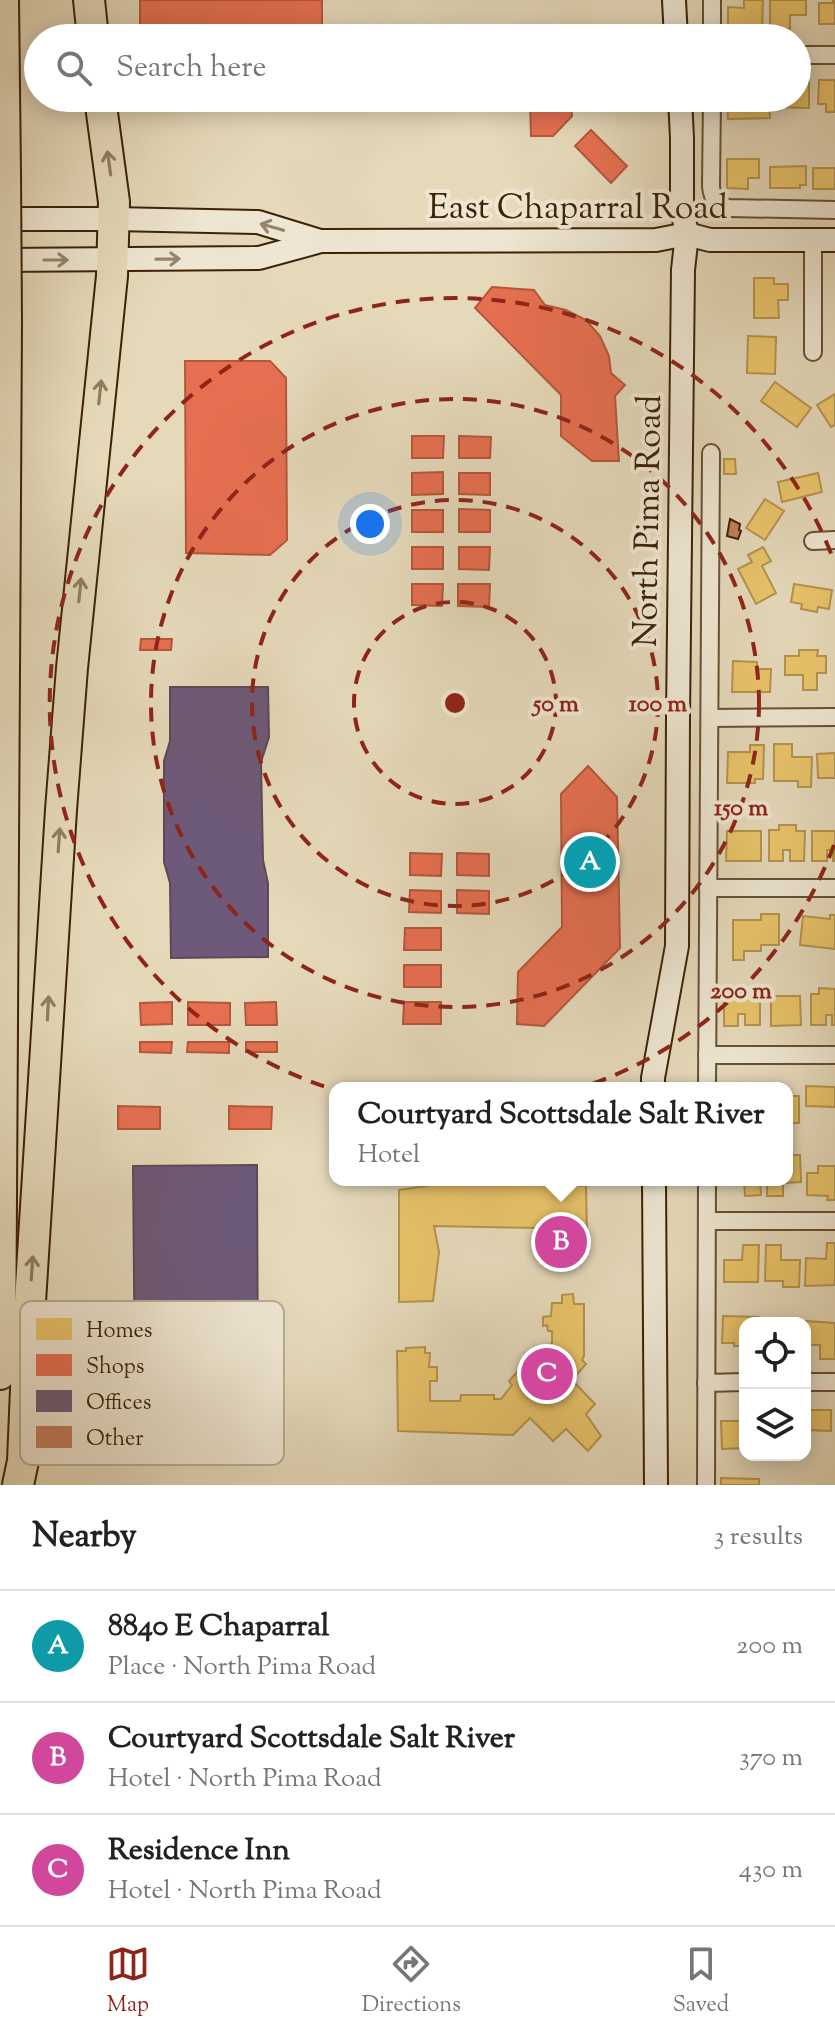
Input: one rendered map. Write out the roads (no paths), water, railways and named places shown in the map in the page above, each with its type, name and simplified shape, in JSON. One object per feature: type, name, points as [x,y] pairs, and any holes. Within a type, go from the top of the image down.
[{"type":"highway","points":[[0,1374],[6,321],[3,0]]},
{"type":"highway","points":[[89,0],[92,24]]},
{"type":"highway","points":[[30,1301],[72,668],[113,260],[114,202],[102,112]]},
{"type":"highway","points":[[18,1485],[22,1465]]},
{"type":"main road","points":[[674,0],[675,24]]},
{"type":"main road","name":"North Pima Road","points":[[653,1082],[677,946],[683,270],[687,234],[682,209],[681,112]]},
{"type":"main road","name":"East Chaparral Road","points":[[0,219],[258,222],[321,241]]},
{"type":"main road","name":"East Chaparral Road","points":[[0,260],[259,258],[321,241],[656,240],[687,234],[710,240],[824,240]]},
{"type":"main road","points":[[654,1186],[656,1485]]},
{"type":"street","points":[[712,0],[712,24]]},
{"type":"street","points":[[811,55],[835,55]]},
{"type":"street","name":"East Chaparral Road","points":[[712,112],[711,186],[712,195],[722,207],[835,210]]},
{"type":"street","points":[[813,352],[824,240]]},
{"type":"street","points":[[707,1082],[711,453]]},
{"type":"street","points":[[813,541],[835,540]]},
{"type":"street","points":[[710,718],[835,717]]},
{"type":"street","points":[[708,888],[835,888]]},
{"type":"street","points":[[707,1055],[835,1055]]},
{"type":"street","points":[[706,1485],[707,1186]]},
{"type":"street","points":[[707,1221],[835,1221]]},
{"type":"street","points":[[706,1383],[739,1382]]},
{"type":"street","points":[[811,1382],[835,1382]]},
{"type":"place","name":"8840 E Chaparral","points":[[590,862]]},
{"type":"place","name":"Courtyard Scottsdale Salt River","points":[[561,1242]]},
{"type":"place","name":"Residence Inn","points":[[547,1374]]}]
